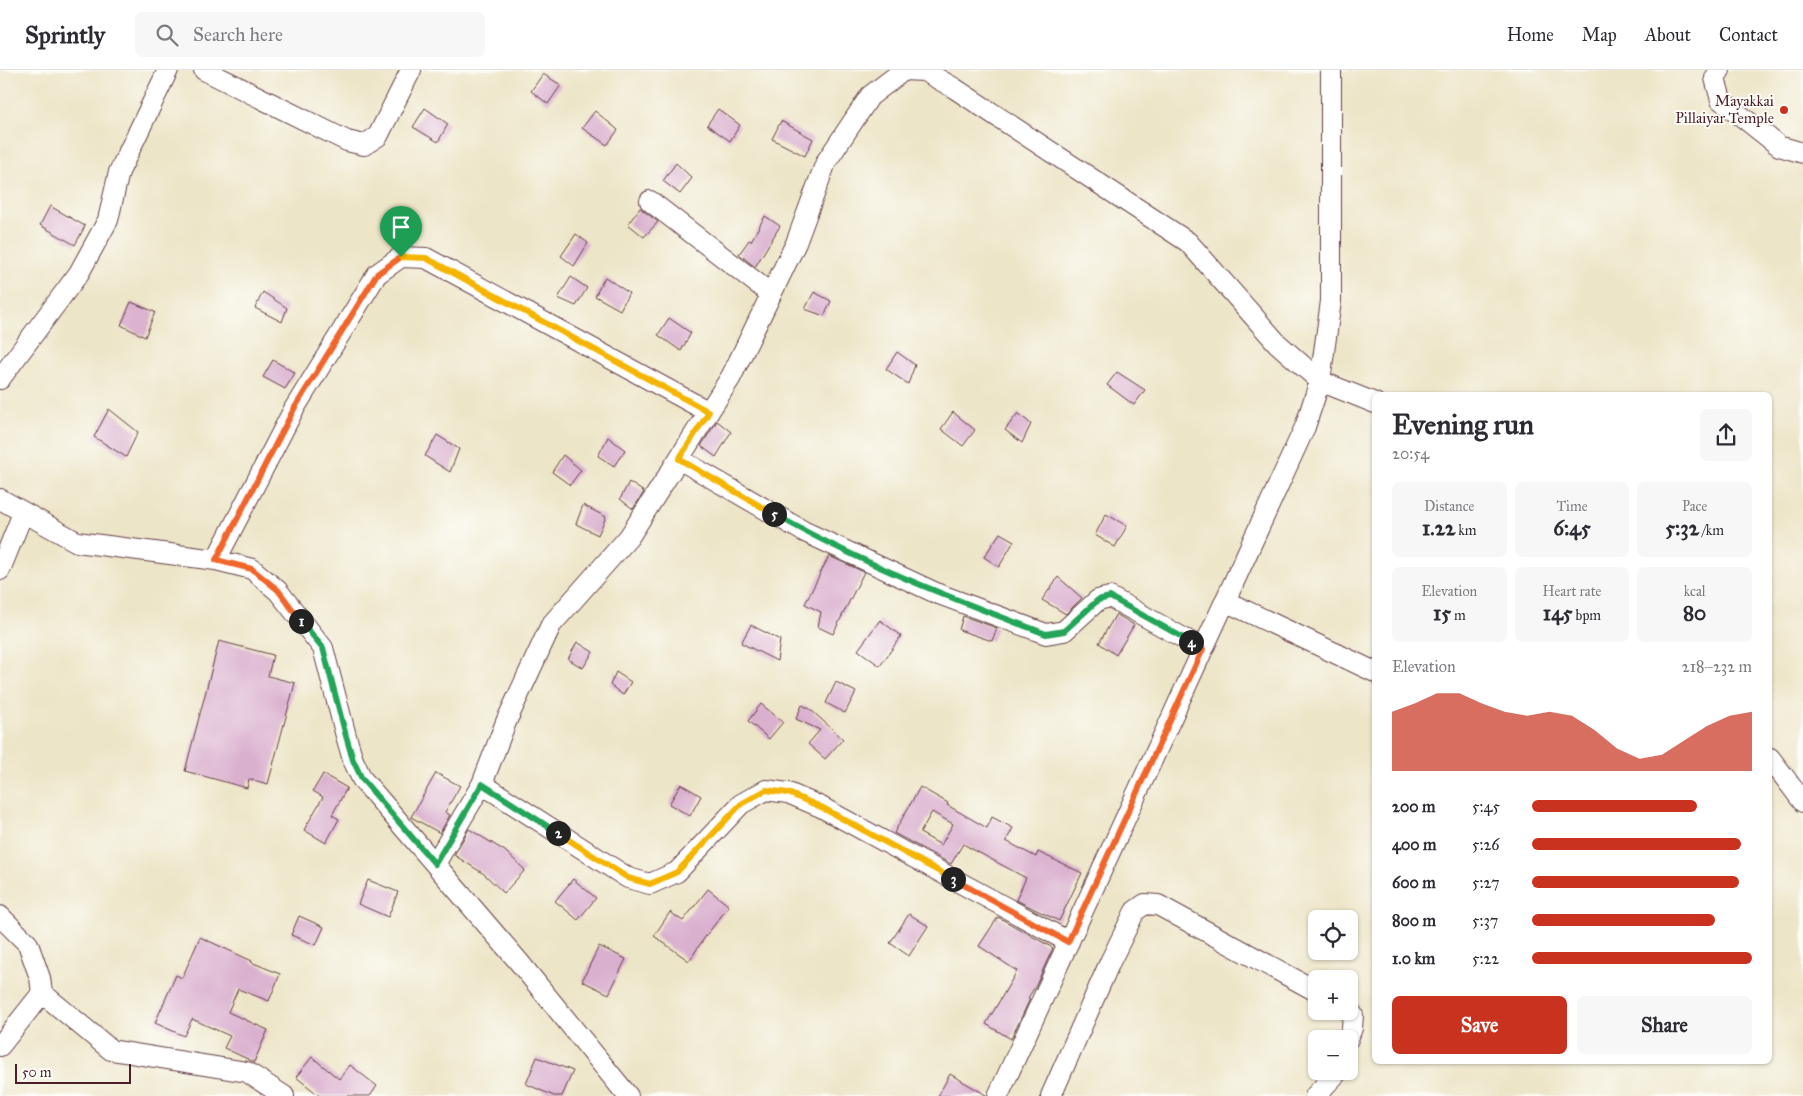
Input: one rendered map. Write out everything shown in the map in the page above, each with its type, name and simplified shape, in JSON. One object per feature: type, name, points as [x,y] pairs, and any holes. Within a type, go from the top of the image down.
[{"type":"street","points":[[0,379],[79,273],[108,220],[119,172],[168,70]]},
{"type":"street","points":[[204,70],[347,141],[364,145],[378,136],[411,70]]},
{"type":"street","points":[[435,864],[482,784],[506,722],[551,625],[630,537],[731,377],[796,243],[826,162],[870,96],[904,70],[924,71],[954,88],[1188,242],[1277,342],[1320,381],[1372,402]]},
{"type":"street","points":[[998,1096],[1305,427],[1320,381],[1331,301],[1331,70]]},
{"type":"street","points":[[1720,70],[1715,78],[1721,100],[1779,146],[1803,153]]},
{"type":"street","points":[[650,200],[771,294]]},
{"type":"street","points":[[216,560],[294,409],[377,274],[401,257],[426,258],[709,412]]},
{"type":"street","points":[[679,459],[803,531],[936,593],[1046,634],[1064,631],[1098,600],[1110,597],[1203,649]]},
{"type":"street","points":[[0,499],[77,542],[216,560],[252,569],[278,590],[323,648],[353,760],[362,779],[519,962],[628,1096]]},
{"type":"street","points":[[0,570],[23,513]]},
{"type":"street","points":[[1225,601],[1372,671]]},
{"type":"street","points":[[1772,761],[1803,802]]},
{"type":"street","points":[[482,784],[628,878],[650,884],[677,872],[741,804],[766,790],[788,793],[821,807],[1068,942]]},
{"type":"street","points":[[1051,1096],[1135,911],[1145,904],[1158,904],[1308,987]]},
{"type":"street","points":[[0,916],[28,944],[40,978],[42,993],[111,1050],[247,1072],[284,1096]]},
{"type":"street","points":[[0,1046],[42,993]]},
{"type":"street","points":[[1315,1096],[1330,1080]]},
{"type":"building","points":[[543,74],[561,85],[548,104],[531,91]]},
{"type":"building","points":[[425,108],[448,124],[438,142],[413,127]]},
{"type":"building","points":[[718,109],[740,125],[730,141],[707,125]]},
{"type":"building","points":[[595,111],[618,130],[607,145],[582,128]]},
{"type":"building","points":[[781,121],[813,139],[805,156],[772,139]]},
{"type":"building","points":[[676,163],[692,178],[680,194],[663,181]]},
{"type":"building","points":[[50,206],[85,226],[75,245],[40,225]]},
{"type":"building","points":[[640,208],[658,222],[644,237],[628,224]]},
{"type":"building","points":[[765,216],[780,226],[755,267],[739,254],[749,240],[751,241]]},
{"type":"building","points":[[576,234],[588,243],[574,266],[561,256]]},
{"type":"building","points":[[571,277],[587,288],[576,306],[558,298]]},
{"type":"building","points":[[605,277],[629,293],[620,310],[595,296]]},
{"type":"building","points":[[263,292],[287,308],[282,322],[255,308]]},
{"type":"building","points":[[814,292],[831,301],[824,316],[805,309]]},
{"type":"building","points":[[131,302],[155,312],[145,337],[121,325]]},
{"type":"building","points":[[669,318],[691,333],[681,351],[658,335]]},
{"type":"building","points":[[897,352],[915,365],[908,384],[886,369]]},
{"type":"building","points":[[273,360],[295,373],[285,389],[263,377]]},
{"type":"building","points":[[1117,372],[1145,390],[1134,405],[1107,385]]},
{"type":"building","points":[[109,409],[138,432],[126,457],[94,437]]},
{"type":"building","points":[[953,412],[975,430],[963,446],[941,429]]},
{"type":"building","points":[[1018,413],[1031,424],[1022,443],[1005,430]]},
{"type":"building","points":[[717,421],[731,432],[716,457],[701,446]]},
{"type":"building","points":[[437,435],[459,449],[450,472],[425,456]]},
{"type":"building","points":[[608,437],[625,450],[614,466],[598,456]]},
{"type":"building","points":[[563,455],[581,470],[570,485],[552,472]]},
{"type":"building","points":[[629,482],[644,492],[633,509],[620,499]]},
{"type":"building","points":[[583,505],[606,517],[598,535],[576,524]]},
{"type":"building","points":[[1106,514],[1127,526],[1115,547],[1095,535]]},
{"type":"building","points":[[1000,533],[1014,541],[999,567],[984,557]]},
{"type":"building","points":[[829,556],[864,572],[833,634],[818,627],[821,612],[805,604]]},
{"type":"building","points":[[1058,577],[1082,598],[1066,614],[1042,600]]},
{"type":"building","points":[[1116,614],[1134,625],[1116,655],[1099,643]]},
{"type":"building","points":[[963,616],[997,628],[992,641],[959,630]]},
{"type":"building","points":[[880,620],[901,636],[880,666],[858,650]]},
{"type":"building","points":[[751,625],[780,640],[777,661],[741,643]]},
{"type":"building","points":[[219,641],[273,655],[268,676],[295,683],[268,784],[249,779],[247,788],[185,771]]},
{"type":"building","points":[[577,642],[593,652],[583,668],[568,659]]},
{"type":"building","points":[[616,672],[631,682],[623,695],[610,685]]},
{"type":"building","points":[[836,682],[856,692],[845,713],[826,703]]},
{"type":"building","points":[[761,704],[783,722],[769,739],[748,721]]},
{"type":"building","points":[[802,705],[810,709],[843,739],[825,759],[808,744],[820,730],[796,719]]},
{"type":"building","points":[[436,773],[460,786],[445,812],[450,815],[440,833],[411,817]]},
{"type":"building","points":[[323,774],[347,788],[332,815],[339,819],[326,843],[304,830],[323,797],[313,791]]},
{"type":"building","points":[[681,784],[701,796],[690,816],[669,804]]},
{"type":"building","points":[[920,787],[987,828],[992,817],[1013,828],[1006,841],[1036,857],[1038,852],[1082,873],[1059,921],[1016,900],[1026,878],[963,844],[951,864],[894,833]],"holes":[[[932,812],[953,824],[941,845],[920,833]]]},
{"type":"building","points":[[469,829],[505,851],[525,870],[504,893],[484,874],[454,855]]},
{"type":"building","points":[[573,879],[596,898],[578,920],[555,901]]},
{"type":"building","points":[[368,880],[398,892],[388,917],[358,904]]},
{"type":"building","points":[[708,889],[729,906],[689,961],[654,936],[670,912],[683,921]]},
{"type":"building","points":[[909,914],[928,926],[909,956],[890,943]]},
{"type":"building","points":[[299,916],[324,927],[316,945],[291,935]]},
{"type":"building","points":[[998,917],[1053,948],[1028,998],[1030,999],[1011,1039],[986,1024],[1017,971],[979,946]]},
{"type":"building","points":[[200,937],[280,974],[269,1001],[238,989],[228,1012],[268,1030],[254,1062],[224,1048],[230,1036],[192,1019],[184,1036],[155,1023],[176,975],[182,978]]},
{"type":"building","points":[[599,946],[626,959],[609,994],[582,981]]},
{"type":"building","points":[[312,1057],[339,1079],[350,1065],[377,1086],[370,1096],[320,1096],[296,1077]]},
{"type":"building","points":[[537,1057],[573,1071],[562,1096],[554,1096],[526,1084]]},
{"type":"building","points":[[950,1074],[986,1095],[986,1096],[938,1096]]},
{"type":"place","name":"Mayakkai Pillaiyar Temple","points":[[1784,110]]},
{"type":"route","points":[[401,257],[426,258],[709,412],[679,459],[803,531],[936,593],[1046,634],[1064,631],[1098,600],[1110,597],[1203,649],[1068,942],[821,807],[788,793],[766,790],[741,804],[677,872],[650,884],[628,878],[482,784],[435,864],[362,779],[353,760],[323,648],[278,590],[252,569],[216,560],[294,409],[377,274],[401,257]]}]
